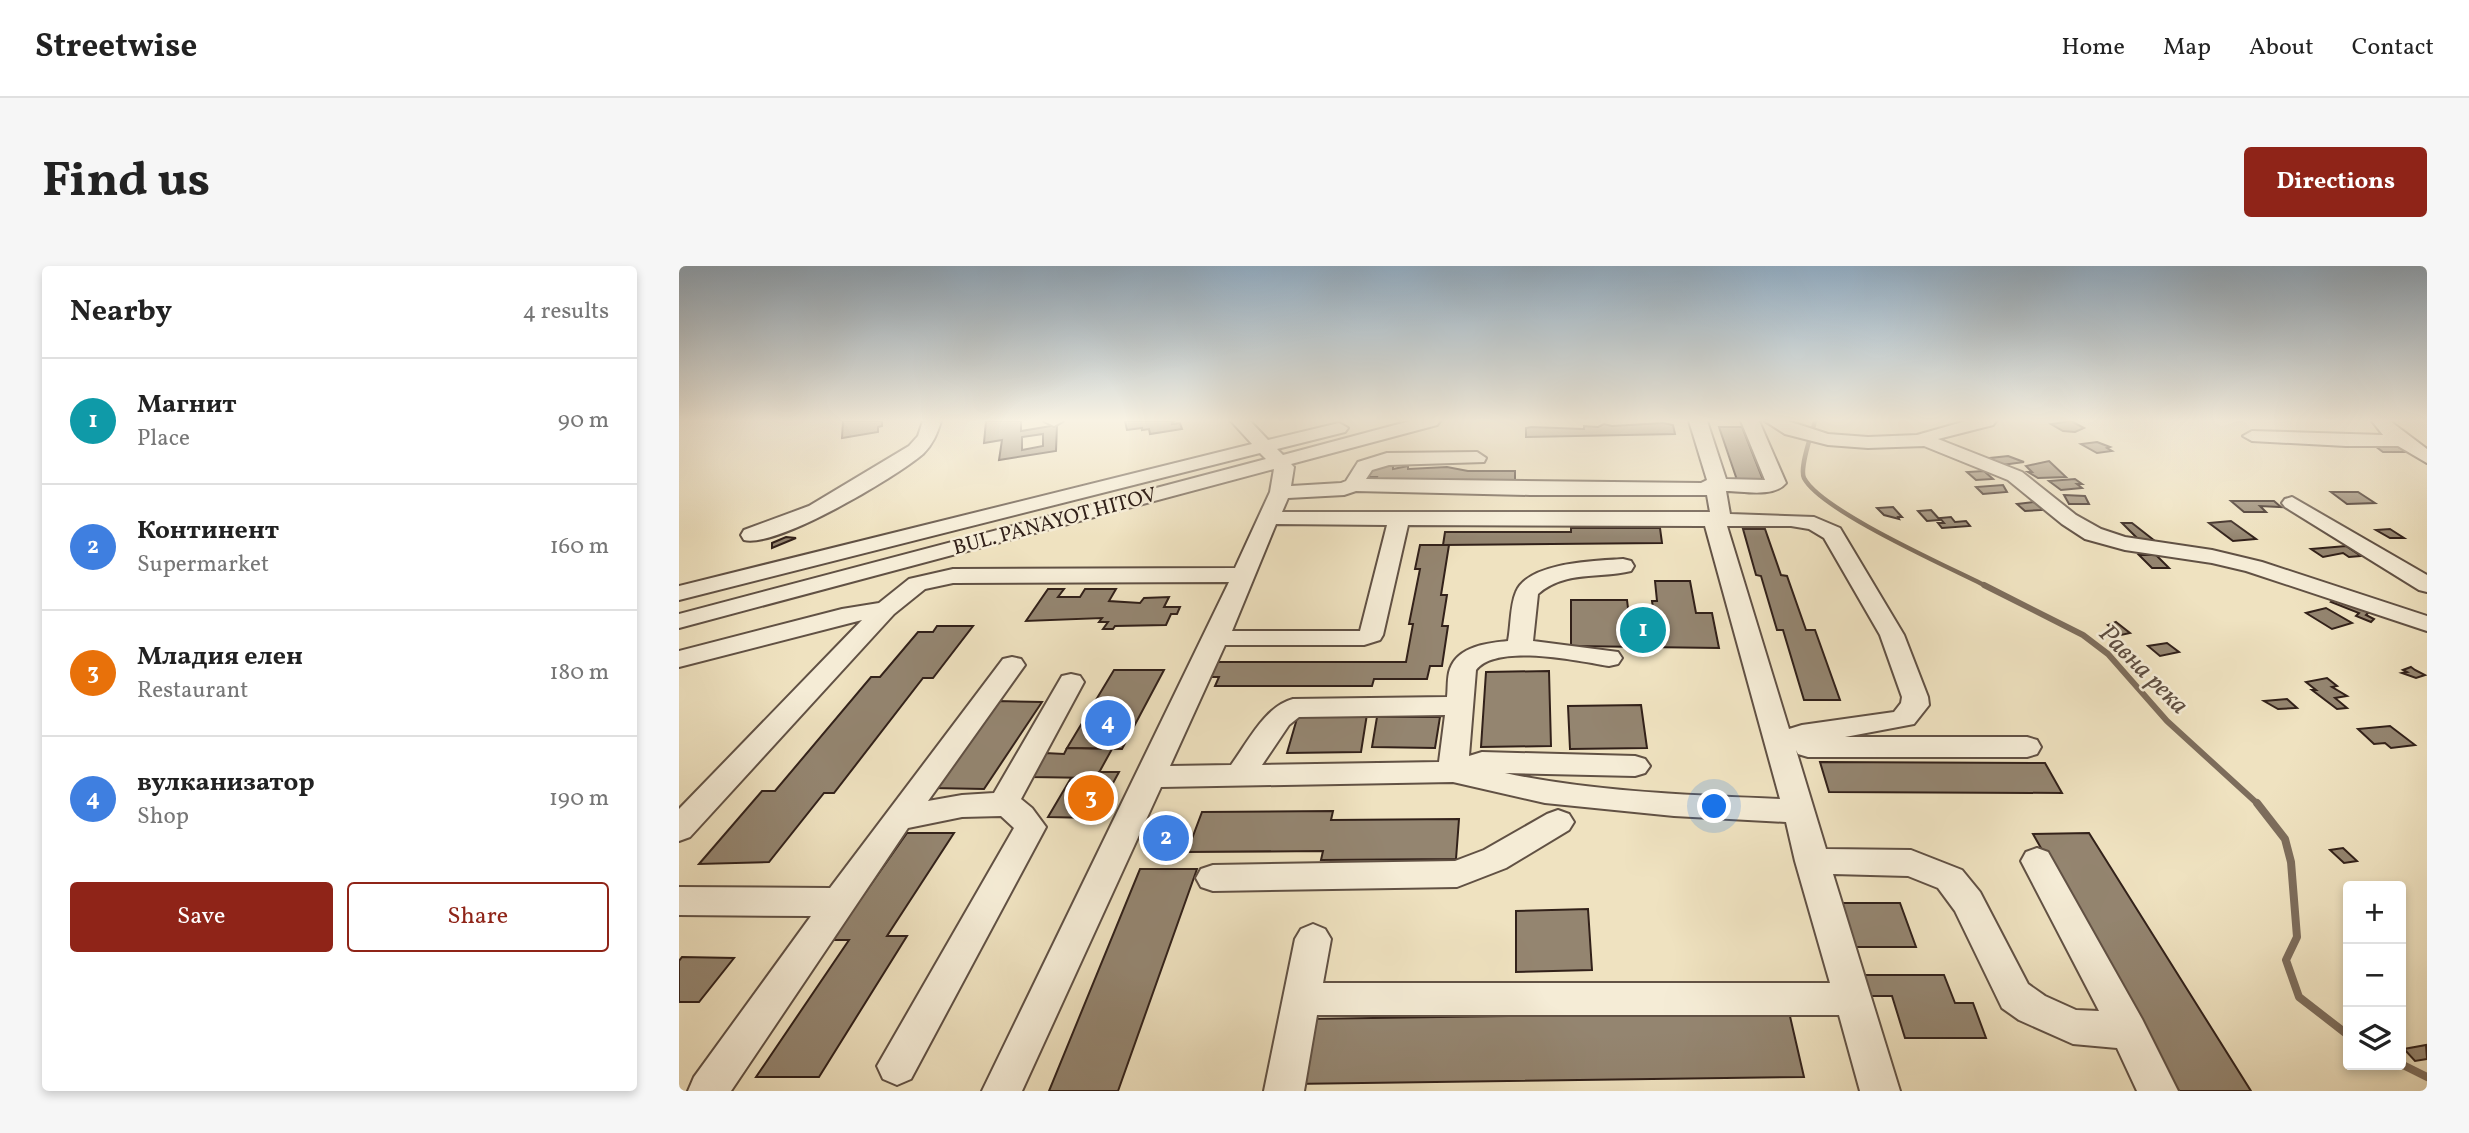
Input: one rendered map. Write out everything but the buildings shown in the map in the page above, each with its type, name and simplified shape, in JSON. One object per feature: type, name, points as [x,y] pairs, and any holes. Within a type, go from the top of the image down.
[{"type":"street","points":[[752,535],[804,518],[900,460]]},
{"type":"street","points":[[679,593],[744,584],[1252,460]]},
{"type":"street","name":"BUL. PANAYOT HITOV","points":[[679,621],[1254,460]]},
{"type":"street","points":[[1002,1091],[1245,575],[1280,492],[1284,467],[1278,460]]},
{"type":"street","points":[[1353,485],[1364,466],[1374,461],[1389,460]]},
{"type":"street","points":[[1710,460],[1717,482],[1713,487]]},
{"type":"street","points":[[1280,492],[1330,491],[1353,485],[1529,489],[1769,486],[1776,483],[1766,460]]},
{"type":"street","points":[[1980,460],[2021,478],[2067,519],[2094,534],[2246,564],[2427,624]]},
{"type":"street","points":[[1713,487],[1717,493],[1720,513],[1714,519]]},
{"type":"street","points":[[2292,503],[2427,585]]},
{"type":"street","points":[[1269,518],[1803,521],[1832,533],[1892,635],[1915,697],[1915,705],[1904,718],[1803,734],[1780,747]]},
{"type":"street","points":[[1216,638],[1364,638],[1371,635],[1399,518]]},
{"type":"street","points":[[1714,519],[1880,1091]]},
{"type":"street","points":[[752,535],[773,577]]},
{"type":"street","points":[[744,584],[752,535]]},
{"type":"street","points":[[1520,649],[1527,592],[1546,574],[1623,566]]},
{"type":"street","points":[[679,829],[893,603],[929,580],[953,576],[1245,575]]},
{"type":"street","points":[[679,608],[744,584]]},
{"type":"street","points":[[679,659],[893,603]]},
{"type":"street","points":[[1453,772],[1463,669],[1470,658],[1493,649],[1520,649],[1609,658]]},
{"type":"street","points":[[708,1091],[898,819],[1012,665]]},
{"type":"street","points":[[1003,805],[1071,682]]},
{"type":"street","points":[[1239,776],[1279,719],[1293,708],[1459,706]]},
{"type":"street","points":[[1780,747],[2027,747]]},
{"type":"street","points":[[1453,772],[1482,762],[1635,766]]},
{"type":"street","points":[[1150,777],[1453,772],[1545,792],[1674,805],[1797,811]]},
{"type":"street","points":[[897,1066],[1030,827],[1019,812],[1003,805],[966,807],[898,819]]},
{"type":"street","points":[[1213,878],[1457,874],[1495,859],[1557,822]]},
{"type":"street","points":[[1811,860],[1912,863],[1951,879],[1968,902],[2015,996],[2032,1009],[2073,1027],[2129,1031]]},
{"type":"street","points":[[2037,862],[2129,1031],[2158,1091]]},
{"type":"street","points":[[679,901],[840,902]]},
{"type":"street","points":[[1284,1091],[1313,940]]},
{"type":"street","points":[[1301,999],[1853,999]]},
{"type":"waterway","name":"Равна река","points":[[1804,460],[1804,478],[1815,491],[1835,506],[1918,553],[1987,586]]},
{"type":"waterway","name":"Равна река","points":[[1987,586],[2083,635],[2108,654],[2167,721],[2257,804]]},
{"type":"waterway","name":"Равна река","points":[[2257,804],[2285,839],[2291,862],[2297,937],[2286,960],[2299,997],[2343,1031]]},
{"type":"waterway","name":"Равна река","points":[[2406,1066],[2427,1077]]},
{"type":"place","name":"Магнит","points":[[1643,630]]},
{"type":"place","name":"вулканизатор","points":[[1108,723]]},
{"type":"place","name":"Младия елен","points":[[1091,798]]},
{"type":"place","name":"Континент","points":[[1166,838]]}]
